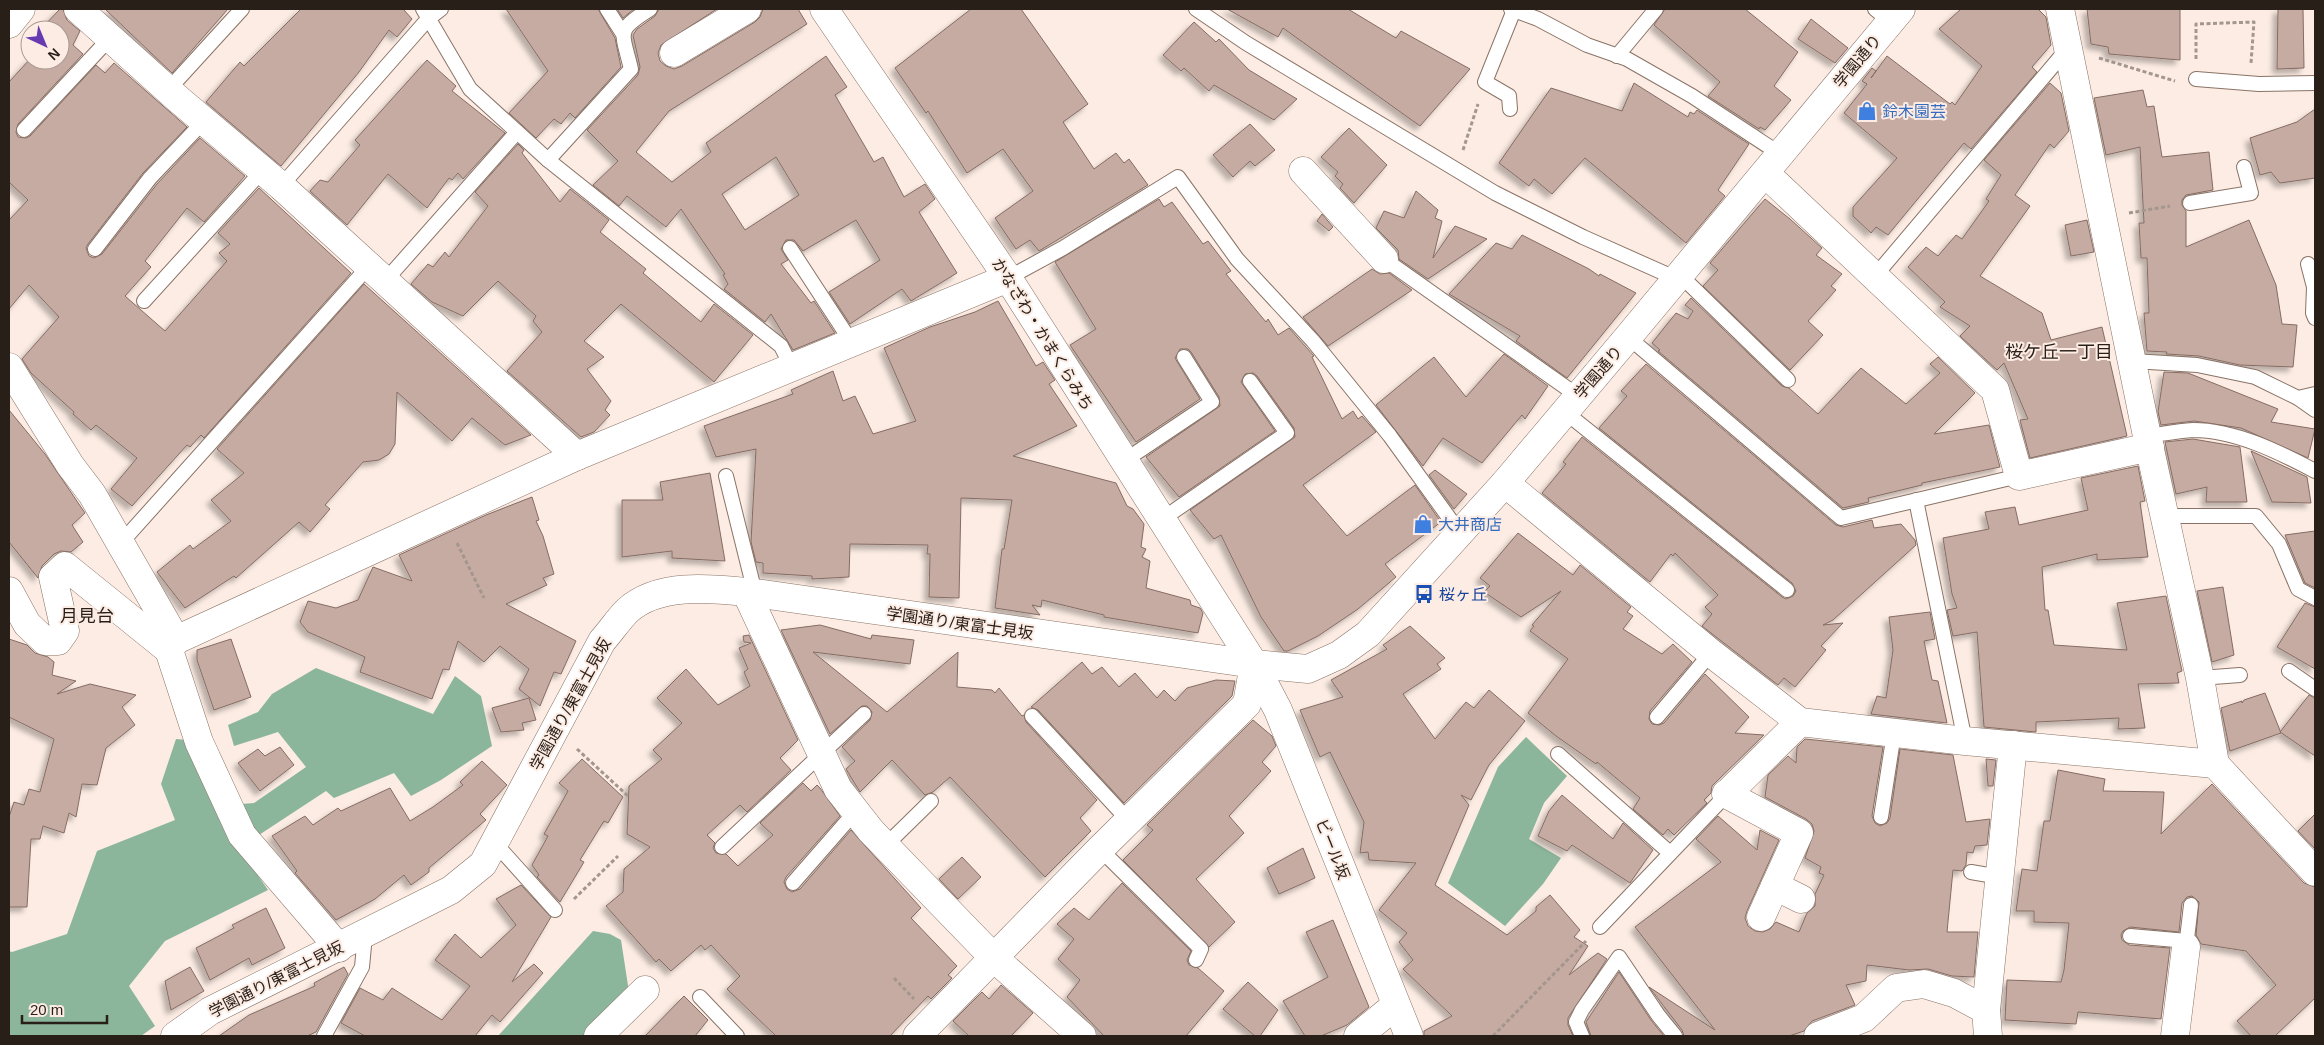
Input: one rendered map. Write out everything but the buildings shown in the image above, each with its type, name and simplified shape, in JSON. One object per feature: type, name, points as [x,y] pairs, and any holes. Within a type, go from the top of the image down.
[{"type":"street","points":[[9,24],[22,9]]},
{"type":"street","points":[[78,9],[168,90],[272,178],[578,456]]},
{"type":"street","points":[[674,53],[747,9]]},
{"type":"street","name":"かなざわ・かまくらみち","points":[[824,9],[1008,278],[1254,664]]},
{"type":"street","points":[[2060,9],[2200,678],[2215,764],[2315,872]]},
{"type":"street","name":"学園通り","points":[[1254,664],[1308,669],[1339,655],[1368,634],[1504,483],[1628,337],[1773,163],[1889,13]]},
{"type":"street","points":[[1773,163],[1874,276],[1995,390],[2019,476],[2149,441]]},
{"type":"street","points":[[1303,170],[1384,259]]},
{"type":"street","points":[[172,645],[578,456],[1008,278]]},
{"type":"street","points":[[9,367],[70,465],[92,494],[172,645],[199,742],[242,835],[339,948]]},
{"type":"street","points":[[1504,483],[1711,654],[1800,722],[1965,741],[2215,764]]},
{"type":"street","points":[[9,591],[27,624],[45,641],[58,641],[65,631],[53,577],[65,566],[172,645]]},
{"type":"street","name":"学園通り/東富士見坂","points":[[175,1036],[210,1011],[365,935],[451,890],[483,864],[602,641],[629,610],[657,594],[685,588],[751,593],[1254,664]]},
{"type":"street","points":[[751,593],[821,754],[838,789],[855,812],[885,846],[994,958],[1082,1036]]},
{"type":"street","points":[[917,1036],[1100,849],[1248,704],[1254,664]]},
{"type":"street","name":"ビール坂","points":[[1254,664],[1278,710],[1409,1036]]},
{"type":"street","points":[[1762,917],[1799,833],[1728,793],[1800,722]]},
{"type":"street","points":[[1982,1018],[2000,876],[2013,745]]},
{"type":"street","points":[[1775,886],[1801,899]]},
{"type":"street","points":[[2175,1036],[2186,944]]},
{"type":"street","points":[[1818,1036],[1864,1018],[1896,988],[1924,984],[1954,993],[1982,1018]]},
{"type":"street","points":[[598,1036],[645,990]]},
{"type":"street","points":[[1358,1036],[1396,1004]]},
{"type":"lane","points":[[168,90],[242,9]]},
{"type":"lane","points":[[144,301],[272,178],[426,14],[441,9]]},
{"type":"lane","points":[[548,160],[631,69],[623,34],[608,9]]},
{"type":"lane","points":[[623,34],[628,22],[650,9]]},
{"type":"lane","points":[[1196,9],[1246,43],[1495,193],[1557,224],[1677,276],[1788,380]]},
{"type":"lane","points":[[1617,56],[1656,9]]},
{"type":"lane","points":[[1510,109],[1510,96],[1485,82],[1513,10],[1538,19],[1587,45],[1617,56],[1692,96],[1773,163]]},
{"type":"lane","points":[[426,14],[470,89],[548,160],[781,346],[792,368]]},
{"type":"lane","points":[[24,130],[110,38]]},
{"type":"lane","points":[[1874,276],[2068,48]]},
{"type":"lane","points":[[2196,79],[2259,84],[2315,83]]},
{"type":"lane","points":[[95,249],[150,178],[204,121]]},
{"type":"lane","points":[[120,544],[377,273],[517,132]]},
{"type":"lane","points":[[2190,203],[2250,193],[2244,168]]},
{"type":"lane","points":[[1008,278],[1063,248],[1178,177],[1237,259],[1314,341],[1390,436],[1460,533]]},
{"type":"lane","points":[[790,248],[852,342]]},
{"type":"lane","points":[[1384,259],[1571,403],[1787,590]]},
{"type":"lane","points":[[2308,264],[2314,287],[2313,313],[2315,318]]},
{"type":"lane","points":[[1628,337],[1840,518],[2019,476]]},
{"type":"lane","points":[[1124,461],[1212,402],[1184,357]]},
{"type":"lane","points":[[2133,361],[2197,366],[2254,376],[2298,398],[2315,410]]},
{"type":"lane","points":[[1162,520],[1287,433],[1250,380]]},
{"type":"lane","points":[[2298,398],[2315,394]]},
{"type":"lane","points":[[2149,441],[2193,430],[2231,435],[2295,460],[2315,471]]},
{"type":"lane","points":[[726,476],[751,593]]},
{"type":"lane","points":[[1916,500],[1965,741]]},
{"type":"lane","points":[[2165,516],[2256,516],[2279,544],[2298,589],[2315,598]]},
{"type":"lane","points":[[1657,717],[1711,654]]},
{"type":"lane","points":[[2289,671],[2315,689]]},
{"type":"lane","points":[[2200,678],[2240,675]]},
{"type":"lane","points":[[722,847],[864,714]]},
{"type":"lane","points":[[1032,716],[1129,821]]},
{"type":"lane","points":[[1881,817],[1894,733]]},
{"type":"lane","points":[[1558,754],[1670,853]]},
{"type":"lane","points":[[1600,927],[1728,793]]},
{"type":"lane","points":[[885,846],[932,801]]},
{"type":"lane","points":[[793,883],[855,812]]},
{"type":"lane","points":[[494,842],[555,910]]},
{"type":"lane","points":[[1100,849],[1201,949],[1196,960]]},
{"type":"lane","points":[[1971,872],[2000,876]]},
{"type":"lane","points":[[2130,936],[2186,944],[2191,905]]},
{"type":"lane","points":[[324,1036],[362,967],[365,935]]},
{"type":"lane","points":[[1582,1036],[1576,1022],[1582,1010],[1619,957],[1658,1015],[1675,1036]]},
{"type":"lane","points":[[700,997],[737,1036]]},
{"type":"path","points":[[2068,48],[2167,80],[2181,82],[2196,79],[2196,24],[2254,22],[2250,73],[2259,84]]},
{"type":"path","points":[[1457,170],[1485,82]]},
{"type":"path","points":[[2103,217],[2190,203]]},
{"type":"path","points":[[444,517],[484,598]]},
{"type":"path","points":[[554,729],[628,796]]},
{"type":"path","points":[[555,910],[562,910],[618,856]]},
{"type":"path","points":[[1493,1036],[1600,927]]},
{"type":"green space","points":[[316,668],[433,714],[455,676],[481,696],[492,746],[441,780],[411,796],[394,773],[334,798],[326,791],[239,848],[268,890],[165,941],[129,986],[155,1026],[141,1036],[9,1036],[9,951],[12,952],[67,934],[97,851],[175,820],[161,784],[176,739],[188,740],[217,806],[254,803],[306,767],[278,732],[234,746],[228,725],[258,712],[272,694]]},
{"type":"green space","points":[[1526,737],[1567,776],[1544,803],[1529,839],[1561,858],[1543,884],[1505,926],[1448,883],[1498,767]]},
{"type":"green space","points":[[593,931],[610,934],[621,940],[629,992],[584,1036],[498,1036]]},
{"type":"place","name":"鈴木園芸","points":[[1867,111]]},
{"type":"place","name":"大井商店","points":[[1423,524]]},
{"type":"place","name":"桜ヶ丘","points":[[1424,594]]},
{"type":"district","name":"桜ケ丘一丁目","points":[[2059,352]]},
{"type":"district","name":"月見台","points":[[87,616]]}]
